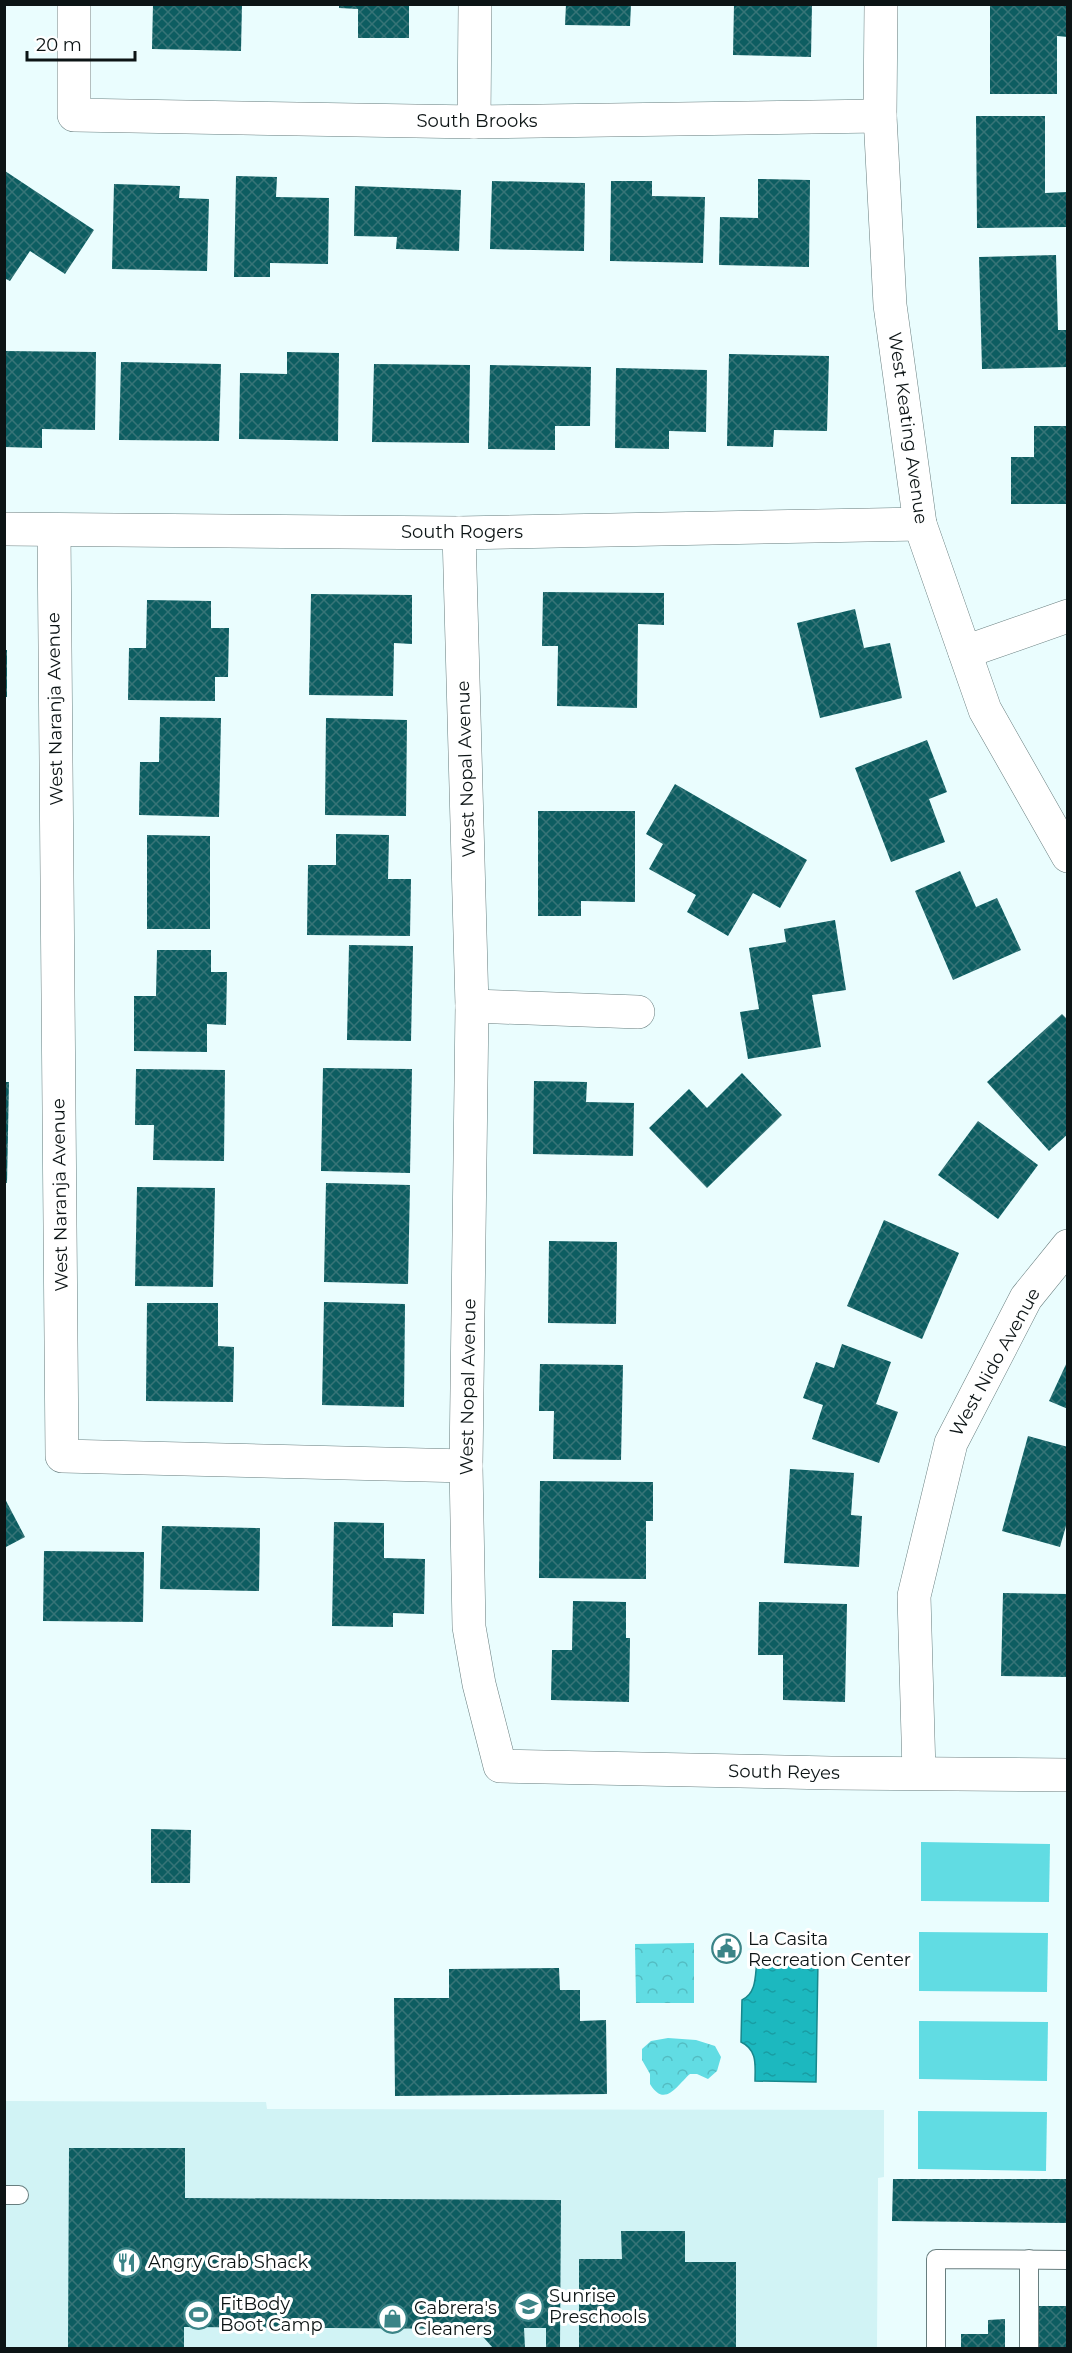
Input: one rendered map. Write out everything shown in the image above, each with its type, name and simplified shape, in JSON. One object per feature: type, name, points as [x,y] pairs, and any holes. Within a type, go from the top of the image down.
[{"type":"street","name":"South Brooks","points":[[74,4],[74,115],[474,122],[880,116]]},
{"type":"street","points":[[474,122],[475,4]]},
{"type":"street","name":"West Keating Avenue","points":[[881,4],[880,116],[890,305],[920,524],[985,710],[1068,856]]},
{"type":"street","name":"South Rogers","points":[[4,529],[459,533],[920,524]]},
{"type":"street","name":"West Naranja Avenue","points":[[54,530],[62,1456],[466,1466]]},
{"type":"street","name":"West Nopal Avenue","points":[[459,533],[472,1005],[466,1466],[469,1627],[478,1684],[500,1766]]},
{"type":"street","points":[[965,652],[1068,616]]},
{"type":"street","points":[[472,1005],[638,1012]]},
{"type":"street","name":"West Nido Avenue","points":[[919,1772],[914,1596],[951,1443],[1026,1298],[1068,1246]]},
{"type":"street","name":"South Reyes","points":[[500,1766],[1068,1775]]},
{"type":"lane","points":[[936,2349],[936,2259],[1068,2259]]},
{"type":"lane","points":[[1029,2259],[1029,2349]]},
{"type":"shaded area","points":[[5,2101],[266,2102],[267,2109],[884,2110],[884,2177],[878,2178],[877,2348],[5,2348]]},
{"type":"green space","points":[[921,1842],[1050,1844],[1049,1902],[921,1901]]},
{"type":"green space","points":[[919,1932],[1048,1933],[1047,1992],[919,1991]]},
{"type":"green space","points":[[694,1943],[694,2003],[636,2003],[635,1944]]},
{"type":"green space","points":[[919,2021],[1048,2022],[1047,2081],[919,2079]]},
{"type":"green space","points":[[668,2038],[696,2040],[715,2046],[721,2057],[717,2071],[708,2079],[697,2074],[690,2074],[666,2094],[656,2091],[650,2084],[650,2074],[642,2060],[642,2049],[651,2041]]},
{"type":"green space","points":[[918,2111],[1047,2112],[1046,2171],[918,2169]]},
{"type":"water","points":[[757,1960],[818,1960],[816,2082],[755,2081],[753,2054],[741,2042],[742,2000],[753,1988]]},
{"type":"building","points":[[153,4],[242,4],[241,51],[152,49]]},
{"type":"building","points":[[339,4],[409,4],[409,38],[358,38],[358,9],[339,8]]},
{"type":"building","points":[[566,4],[631,4],[630,26],[565,25]]},
{"type":"building","points":[[734,4],[812,4],[811,57],[733,55]]},
{"type":"building","points":[[990,4],[1068,4],[1068,37],[1057,36],[1057,94],[990,94]]},
{"type":"building","points":[[976,116],[1045,116],[1045,193],[1068,192],[1068,227],[977,228]]},
{"type":"building","points":[[5,171],[94,230],[65,274],[30,251],[10,281],[4,278]]},
{"type":"building","points":[[236,176],[277,177],[276,197],[329,198],[328,264],[270,263],[270,277],[234,277]]},
{"type":"building","points":[[758,179],[810,180],[809,267],[719,265],[720,217],[758,218]]},
{"type":"building","points":[[492,181],[585,183],[584,251],[490,249]]},
{"type":"building","points":[[611,181],[652,181],[652,196],[705,197],[703,263],[610,261]]},
{"type":"building","points":[[114,184],[180,186],[179,198],[209,199],[207,271],[112,269]]},
{"type":"building","points":[[355,186],[461,190],[459,251],[396,249],[397,237],[354,236]]},
{"type":"building","points":[[1056,255],[1058,330],[1068,330],[1068,367],[982,369],[979,257]]},
{"type":"building","points":[[4,351],[96,352],[95,430],[42,429],[42,448],[4,447]]},
{"type":"building","points":[[287,352],[339,353],[338,441],[239,439],[240,373],[287,374]]},
{"type":"building","points":[[729,354],[829,356],[827,431],[774,430],[773,447],[727,446]]},
{"type":"building","points":[[121,362],[221,364],[219,441],[119,440]]},
{"type":"building","points":[[374,364],[470,365],[469,443],[372,442]]},
{"type":"building","points":[[490,365],[591,367],[590,426],[555,426],[555,450],[488,449]]},
{"type":"building","points":[[616,368],[707,370],[706,432],[669,431],[669,449],[615,448]]},
{"type":"building","points":[[1034,426],[1068,426],[1068,504],[1011,504],[1011,457],[1034,457]]},
{"type":"building","points":[[543,592],[664,593],[664,625],[638,624],[637,708],[557,706],[558,646],[542,646]]},
{"type":"building","points":[[311,594],[412,595],[412,644],[394,643],[393,696],[309,695]]},
{"type":"building","points":[[147,600],[211,601],[211,628],[229,628],[228,677],[215,677],[215,701],[128,700],[129,648],[146,648]]},
{"type":"building","points":[[855,609],[864,648],[890,643],[902,698],[820,718],[797,623]]},
{"type":"building","points":[[4,650],[7,650],[7,697],[4,697]]},
{"type":"building","points":[[160,717],[221,718],[219,817],[139,815],[140,762],[159,762]]},
{"type":"building","points":[[326,718],[407,720],[406,816],[325,815]]},
{"type":"building","points":[[927,740],[947,792],[929,799],[945,842],[891,862],[855,768]]},
{"type":"building","points":[[675,784],[807,860],[780,908],[753,893],[728,936],[687,912],[696,895],[649,869],[663,844],[646,834]]},
{"type":"building","points":[[538,811],[635,811],[635,902],[581,901],[581,916],[538,916]]},
{"type":"building","points":[[336,834],[389,835],[388,879],[411,879],[410,936],[307,935],[308,865],[336,865]]},
{"type":"building","points":[[147,835],[210,836],[210,929],[147,929]]},
{"type":"building","points":[[960,871],[976,907],[997,898],[1021,950],[953,980],[915,891]]},
{"type":"building","points":[[835,920],[846,990],[812,995],[821,1047],[748,1059],[740,1012],[759,1009],[749,948],[786,942],[784,929]]},
{"type":"building","points":[[349,945],[413,946],[411,1041],[347,1040]]},
{"type":"building","points":[[157,950],[211,950],[211,972],[227,972],[226,1025],[207,1024],[207,1052],[134,1051],[134,996],[156,996]]},
{"type":"building","points":[[1062,1014],[1068,1020],[1068,1134],[1049,1151],[987,1082]]},
{"type":"building","points":[[323,1068],[412,1069],[410,1173],[321,1171]]},
{"type":"building","points":[[136,1069],[225,1070],[224,1161],[153,1160],[154,1125],[135,1125]]},
{"type":"building","points":[[742,1073],[782,1115],[707,1188],[649,1128],[689,1089],[707,1108]]},
{"type":"building","points":[[534,1081],[587,1082],[586,1102],[634,1103],[633,1156],[533,1154]]},
{"type":"building","points":[[4,1082],[9,1082],[7,1183],[4,1183]]},
{"type":"building","points":[[978,1121],[1038,1165],[998,1219],[938,1175]]},
{"type":"building","points":[[326,1183],[410,1185],[408,1284],[324,1282]]},
{"type":"building","points":[[137,1187],[215,1188],[213,1287],[135,1286]]},
{"type":"building","points":[[884,1220],[959,1253],[922,1339],[847,1306]]},
{"type":"building","points":[[549,1241],[617,1242],[616,1324],[548,1323]]},
{"type":"building","points":[[324,1302],[405,1304],[404,1407],[322,1405]]},
{"type":"building","points":[[147,1303],[218,1303],[218,1346],[234,1347],[233,1402],[146,1401]]},
{"type":"building","points":[[842,1344],[891,1362],[876,1404],[898,1412],[879,1463],[812,1439],[823,1405],[803,1398],[816,1362],[834,1368]]},
{"type":"building","points":[[1068,1360],[1068,1409],[1049,1401]]},
{"type":"building","points":[[540,1364],[623,1365],[621,1460],[553,1459],[554,1411],[539,1411]]},
{"type":"building","points":[[1028,1436],[1068,1447],[1068,1519],[1060,1547],[1002,1531]]},
{"type":"building","points":[[790,1469],[854,1473],[851,1515],[862,1516],[859,1567],[784,1563]]},
{"type":"building","points":[[540,1481],[653,1482],[653,1521],[646,1521],[646,1579],[539,1578]]},
{"type":"building","points":[[4,1497],[25,1537],[4,1548]]},
{"type":"building","points":[[334,1522],[384,1523],[384,1558],[425,1559],[424,1614],[393,1613],[393,1627],[332,1626]]},
{"type":"building","points":[[162,1526],[260,1528],[259,1591],[160,1589]]},
{"type":"building","points":[[44,1551],[144,1552],[143,1622],[43,1621]]},
{"type":"building","points":[[1003,1593],[1068,1594],[1068,1677],[1001,1676]]},
{"type":"building","points":[[573,1601],[626,1602],[626,1638],[630,1638],[629,1702],[551,1700],[552,1650],[572,1650]]},
{"type":"building","points":[[759,1602],[847,1604],[845,1702],[783,1700],[783,1655],[758,1655]]},
{"type":"building","points":[[151,1829],[191,1830],[190,1883],[151,1883]]},
{"type":"building","points":[[559,1968],[560,1990],[580,1990],[580,2021],[606,2020],[607,2094],[395,2096],[394,1998],[449,1998],[449,1969]]},
{"type":"building","points":[[69,2148],[185,2148],[185,2198],[561,2200],[560,2348],[546,2348],[546,2328],[524,2328],[525,2348],[493,2348],[476,2329],[184,2327],[184,2348],[68,2348]]},
{"type":"building","points":[[893,2179],[1068,2179],[1068,2223],[892,2221]]},
{"type":"building","points":[[621,2231],[685,2231],[685,2262],[736,2262],[736,2348],[579,2348],[579,2259],[622,2259]]},
{"type":"building","points":[[1038,2306],[1068,2306],[1068,2348],[1037,2348]]},
{"type":"building","points":[[1005,2319],[1005,2348],[961,2348],[961,2334],[988,2334],[988,2320]]},
{"type":"place","name":"La Casita Recreation Center","points":[[727,1949]]},
{"type":"place","name":"Angry Crab Shack","points":[[127,2262]]},
{"type":"place","name":"Sunrise Preschools","points":[[528,2306]]},
{"type":"place","name":"FitBody Boot Camp","points":[[199,2314]]},
{"type":"place","name":"Cabrera's Cleaners","points":[[393,2318]]}]
